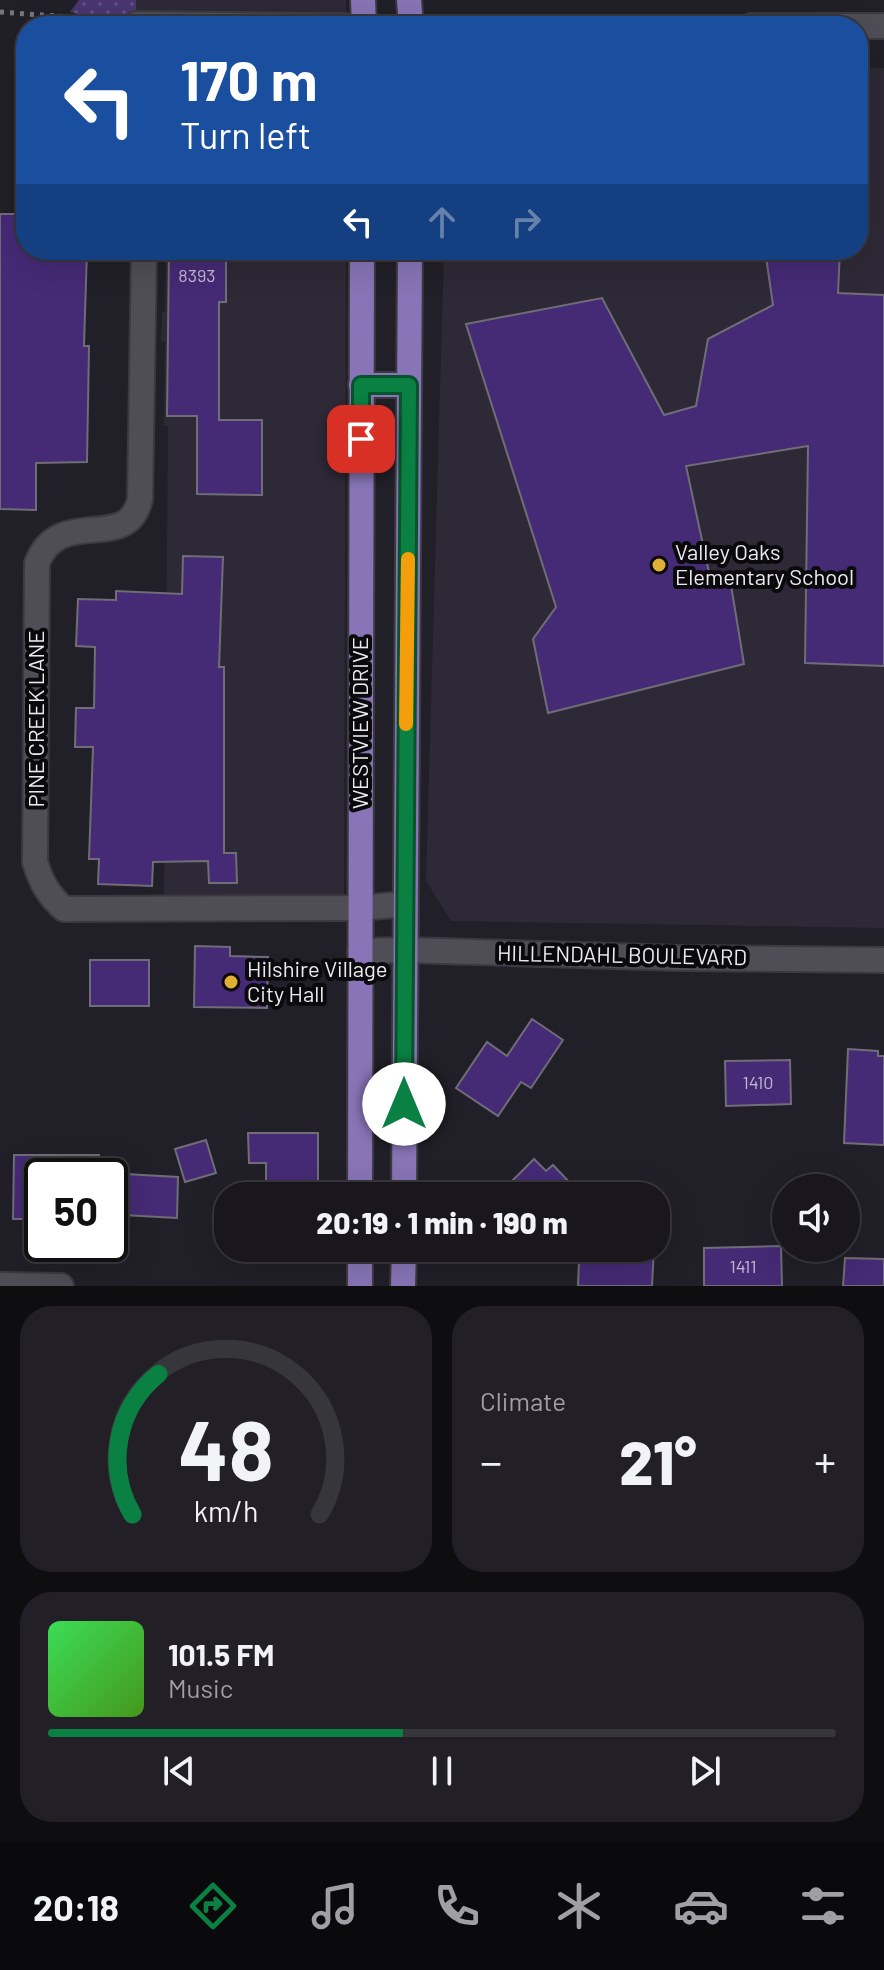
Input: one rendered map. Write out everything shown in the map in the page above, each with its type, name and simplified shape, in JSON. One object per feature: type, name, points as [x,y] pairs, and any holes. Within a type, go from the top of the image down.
[{"type":"main road","name":"WESTVIEW DRIVE","points":[[360,1182],[362,260]]},
{"type":"main road","name":"WESTVIEW DRIVE","points":[[404,1182],[410,260]]},
{"type":"main road","points":[[361,385],[409,385]]},
{"type":"main road","points":[[360,1262],[360,1286]]},
{"type":"main road","points":[[403,1286],[404,1262]]},
{"type":"street","name":"PINE CREEK LANE","points":[[144,260],[138,510],[132,519],[121,526],[66,532],[42,550],[37,563],[35,862],[39,877],[46,891],[64,909],[359,908],[405,904]]},
{"type":"street","name":"HILLENDAHL BOULEVARD","points":[[360,951],[884,960]]},
{"type":"street","points":[[0,1285],[61,1286]]},
{"type":"path","points":[[0,12],[56,16]]},
{"type":"shaded area","points":[[79,0],[136,0],[136,16],[82,16],[70,12]]},
{"type":"shaded area","points":[[136,0],[346,0],[346,16],[136,16]]},
{"type":"shaded area","name":"Valley Oaks Elementary School","points":[[868,67],[884,68],[884,928],[451,921],[426,881],[444,260],[868,260]]},
{"type":"shaded area","points":[[166,260],[346,260],[344,897],[164,897],[168,426],[164,426],[165,342],[161,341],[162,312],[165,312]]},
{"type":"building","points":[[0,214],[16,214],[16,260],[87,260],[84,346],[89,346],[87,462],[36,463],[36,510],[0,509]]},
{"type":"building","points":[[169,260],[226,260],[226,302],[219,302],[219,420],[262,420],[262,495],[197,494],[197,416],[167,416]]},
{"type":"building","points":[[766,260],[840,260],[838,293],[884,295],[884,666],[805,663],[808,446],[686,466],[710,577],[729,573],[744,664],[548,713],[533,639],[556,607],[466,324],[602,298],[664,415],[696,406],[708,339],[773,305]]},
{"type":"building","points":[[183,556],[223,557],[219,667],[224,667],[224,853],[236,853],[237,883],[209,883],[208,861],[153,862],[152,886],[98,884],[99,859],[89,859],[93,747],[75,747],[76,708],[94,708],[95,647],[76,646],[78,599],[116,600],[116,591],[182,594]]},
{"type":"building","name":"Hilshire Village City Hall","points":[[195,946],[230,947],[230,956],[268,957],[267,1008],[194,1007]]},
{"type":"building","points":[[90,960],[149,960],[149,1006],[90,1006]]},
{"type":"building","points":[[532,1019],[563,1040],[531,1088],[521,1082],[498,1116],[456,1088],[487,1042],[507,1056]]},
{"type":"building","points":[[848,1049],[878,1051],[878,1056],[884,1056],[884,1145],[844,1143]]},
{"type":"building","points":[[790,1060],[791,1104],[726,1106],[725,1061]]},
{"type":"building","points":[[248,1133],[318,1133],[318,1182],[266,1182],[266,1163],[249,1163]]},
{"type":"building","points":[[206,1140],[216,1173],[185,1182],[175,1149]]},
{"type":"building","points":[[14,1155],[99,1155],[99,1158],[24,1158],[24,1219],[13,1219]]},
{"type":"building","points":[[534,1159],[546,1171],[553,1165],[569,1182],[511,1182]]},
{"type":"building","points":[[128,1174],[178,1177],[177,1218],[128,1215]]},
{"type":"building","points":[[772,1246],[772,1262],[781,1262],[782,1286],[704,1286],[704,1248]]},
{"type":"building","points":[[860,1258],[884,1259],[884,1286],[843,1286],[845,1262],[860,1262]]},
{"type":"building","points":[[579,1262],[653,1262],[652,1286],[578,1286]]},
{"type":"slow traffic","points":[[406,724],[408,559]]},
{"type":"place","name":"Valley Oaks Elementary School","points":[[659,565]]},
{"type":"place","name":"Hilshire Village City Hall","points":[[231,982]]},
{"type":"route","points":[[361,439],[361,385],[409,385],[404,1104]]}]
